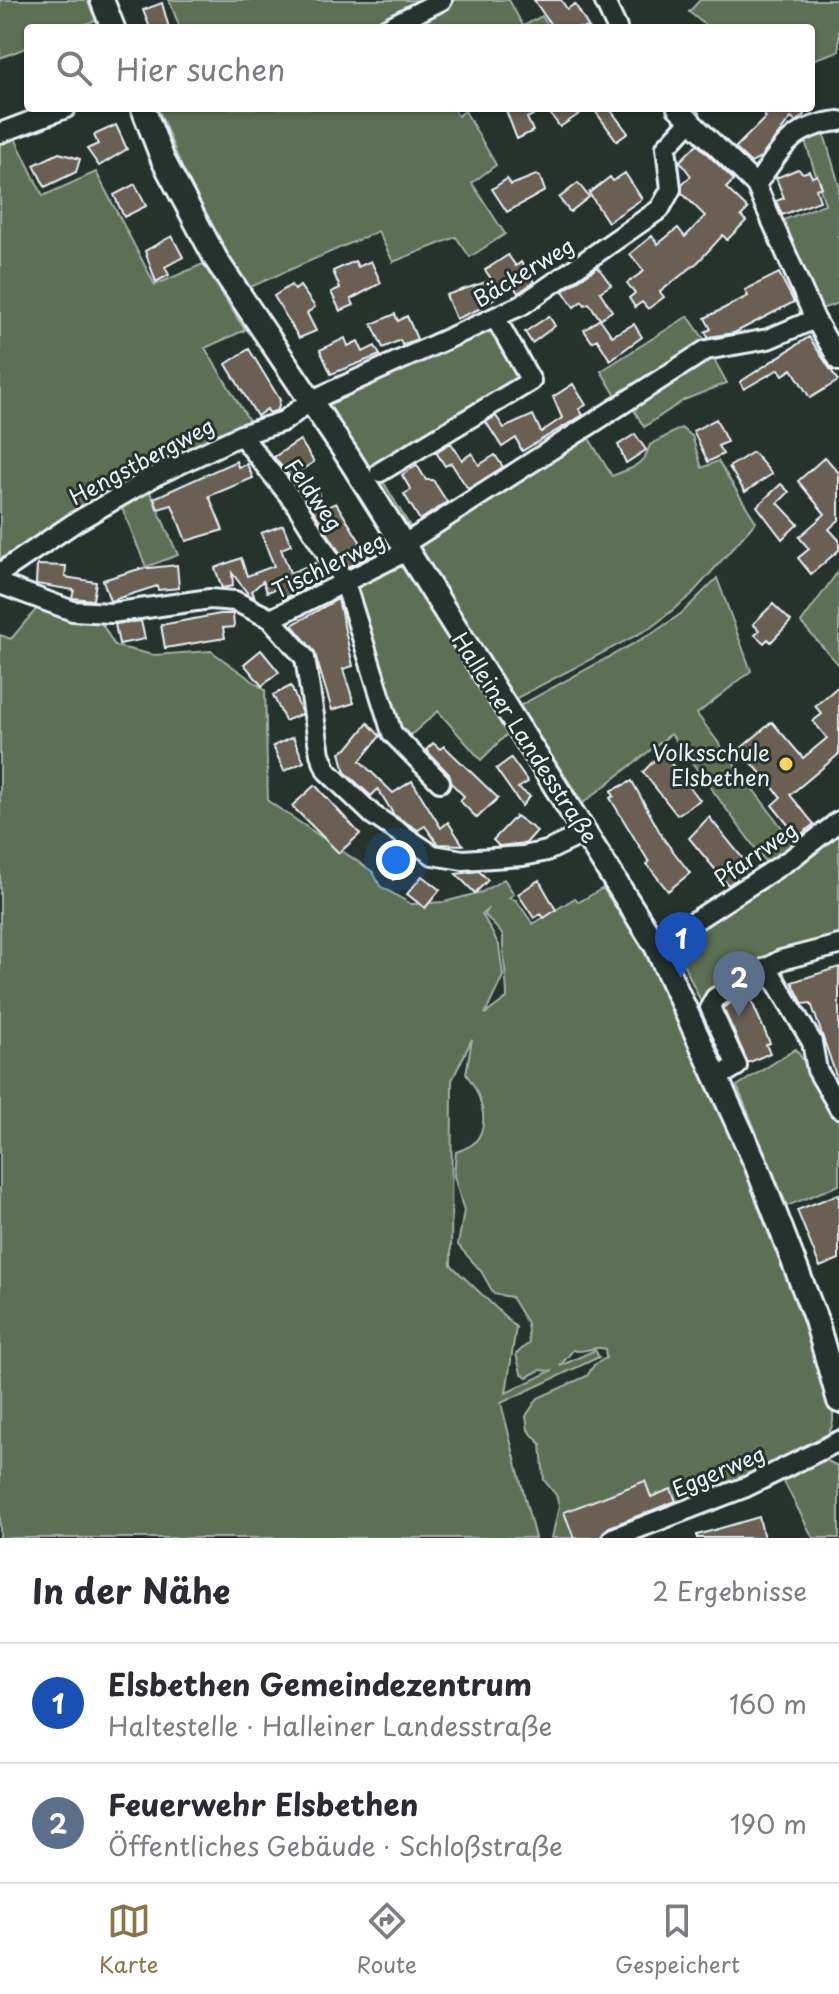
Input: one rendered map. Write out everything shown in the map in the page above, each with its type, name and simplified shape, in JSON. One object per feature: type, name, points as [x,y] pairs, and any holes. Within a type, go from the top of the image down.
[{"type":"main road","points":[[102,0],[111,24]]},
{"type":"main road","name":"Halleiner Landesstraße","points":[[145,112],[163,160],[217,261],[405,548],[587,832],[656,946],[717,1078],[800,1276],[839,1401]]},
{"type":"street","points":[[395,24],[442,0]]},
{"type":"street","points":[[604,0],[615,24]]},
{"type":"street","points":[[0,133],[55,112]]},
{"type":"street","points":[[684,114],[756,185],[815,319],[839,361]]},
{"type":"street","name":"Bäckerweg","points":[[310,401],[496,319],[546,290],[660,209],[671,189],[666,147],[684,114]]},
{"type":"street","points":[[756,185],[788,140],[803,128],[839,121]]},
{"type":"street","points":[[380,472],[531,381],[496,319]]},
{"type":"street","name":"Tischlerweg","points":[[271,619],[345,583],[405,548],[706,350],[768,339],[815,319]]},
{"type":"street","name":"Hengstbergweg","points":[[0,573],[117,498],[241,435],[284,421],[310,401]]},
{"type":"street","name":"Feldweg","points":[[241,435],[295,503],[345,583],[392,733],[440,782]]},
{"type":"street","points":[[0,584],[73,611],[111,613],[210,599],[235,601],[271,619],[305,658],[320,754],[327,771],[373,815],[424,851],[453,859],[523,856],[547,851],[587,832]]},
{"type":"street","name":"Pfarrweg","points":[[656,946],[779,867],[839,821]]},
{"type":"street","points":[[717,1078],[737,1066],[710,1007],[715,998],[767,967],[839,945]]},
{"type":"street","points":[[767,967],[812,1042],[817,1070],[839,1108]]},
{"type":"street","name":"Eggerweg","points":[[613,1538],[746,1487],[839,1441]]},
{"type":"green space","points":[[0,0],[87,0],[96,20],[86,24],[24,24],[24,49],[0,58]]},
{"type":"green space","points":[[169,0],[432,0],[387,24],[178,24]]},
{"type":"green space","points":[[450,0],[509,0],[522,24],[418,24],[415,18]]},
{"type":"green space","points":[[700,0],[839,0],[839,51],[815,59],[815,24],[704,24],[689,12]]},
{"type":"green space","points":[[542,16],[547,24],[527,24]]},
{"type":"green space","points":[[160,112],[456,112],[458,116],[466,112],[496,165],[472,183],[505,234],[470,257],[456,237],[393,262],[378,231],[246,289],[208,224]]},
{"type":"green space","points":[[822,127],[839,185],[839,303],[818,310],[778,222],[825,204],[803,134]]},
{"type":"green space","points":[[12,132],[43,196],[96,172],[155,285],[203,264],[245,330],[205,348],[251,424],[0,569],[0,137]]},
{"type":"green space","points":[[688,316],[708,345],[619,401],[601,371]]},
{"type":"green space","points":[[492,324],[519,379],[375,468],[414,533],[409,535],[329,404],[339,393]]},
{"type":"green space","points":[[710,352],[727,383],[684,400],[644,427],[630,403]]},
{"type":"green space","points":[[681,428],[692,436],[702,468],[718,461],[756,522],[691,595],[652,627],[515,699],[415,543],[585,432],[612,476],[632,468],[644,459],[650,445]]},
{"type":"green space","points":[[148,488],[178,555],[146,567],[120,503]]},
{"type":"green space","points":[[400,564],[508,733],[481,760],[438,711],[412,734],[398,734],[354,584]]},
{"type":"green space","points":[[839,570],[839,665],[801,623]]},
{"type":"green space","points":[[717,578],[751,671],[697,714],[797,848],[770,868],[671,734],[583,803],[519,706],[653,633],[682,613]]},
{"type":"green space","points":[[38,607],[99,619],[115,646],[154,655],[211,651],[265,690],[268,801],[373,872],[380,886],[411,904],[444,902],[482,892],[504,879],[514,894],[509,898],[516,900],[533,924],[575,898],[579,902],[603,888],[627,926],[635,929],[661,973],[788,1263],[831,1399],[833,1422],[822,1441],[736,1485],[594,1538],[552,1538],[559,1506],[556,1495],[544,1480],[541,1444],[528,1430],[526,1416],[538,1398],[587,1376],[594,1365],[606,1358],[605,1349],[573,1350],[560,1366],[595,1350],[599,1357],[501,1403],[535,1538],[0,1538],[0,635],[11,639]],"holes":[[[487,910],[485,915],[503,935],[507,998],[485,1014],[503,976],[499,945],[482,914]],[[472,1039],[466,1074],[479,1098],[483,1127],[474,1143],[456,1152],[454,1176],[464,1211],[458,1245],[481,1271],[494,1294],[511,1297],[527,1323],[529,1343],[516,1354],[521,1373],[527,1377],[540,1370],[551,1371],[506,1393],[516,1327],[451,1265],[452,1080]]]},
{"type":"green space","points":[[839,832],[839,938],[727,982],[700,1000],[675,945]]},
{"type":"green space","points":[[796,1049],[839,1118],[839,1185],[787,1206],[737,1086]]},
{"type":"green space","points":[[826,1460],[837,1466],[839,1475],[839,1538],[813,1538],[781,1476]]},
{"type":"building","points":[[534,0],[561,0],[567,9],[575,4],[587,24],[550,24]]},
{"type":"building","points":[[162,3],[168,24],[148,24],[143,10]]},
{"type":"building","points":[[507,112],[538,112],[527,118],[533,131],[517,139]]},
{"type":"building","points":[[549,112],[582,112],[560,127]]},
{"type":"building","points":[[596,112],[612,112],[628,133],[617,141]]},
{"type":"building","points":[[802,112],[804,115],[796,122],[791,118],[760,158],[751,163],[735,148],[766,117],[763,114]]},
{"type":"building","points":[[116,125],[127,149],[99,166],[87,149],[98,144],[94,135]]},
{"type":"building","points":[[697,144],[734,180],[726,188],[748,209],[741,216],[746,221],[727,240],[723,235],[698,262],[660,292],[664,297],[648,309],[642,302],[635,307],[629,298],[635,293],[627,283],[644,271],[630,254],[652,236],[658,244],[678,228],[685,237],[705,216],[682,193],[682,184],[691,176],[680,161]]},
{"type":"building","points":[[59,153],[80,159],[76,172],[45,187],[34,165]]},
{"type":"building","points":[[798,169],[803,173],[809,171],[812,177],[817,175],[822,187],[816,189],[820,201],[782,215],[776,201],[784,198],[776,178]]},
{"type":"building","points":[[625,173],[642,199],[608,222],[589,193],[610,177],[613,181]]},
{"type":"building","points":[[536,175],[540,177],[545,191],[507,212],[492,189],[507,179],[511,185]]},
{"type":"building","points":[[578,183],[589,197],[570,212],[559,198]]},
{"type":"building","points":[[135,184],[146,206],[124,217],[114,195]]},
{"type":"building","points":[[172,236],[183,257],[165,267],[169,275],[156,282],[145,251]]},
{"type":"building","points":[[508,255],[516,266],[521,262],[534,282],[518,293],[513,285],[479,309],[456,319],[446,295],[492,280],[485,270]]},
{"type":"building","points":[[355,261],[358,267],[371,261],[381,283],[351,299],[354,305],[340,311],[331,292],[340,288],[333,271]]},
{"type":"building","points":[[598,267],[611,285],[600,292],[612,311],[600,319],[589,303],[585,305],[582,301],[574,307],[563,291]]},
{"type":"building","points":[[779,273],[794,302],[734,333],[708,337],[705,332],[711,329],[705,318],[748,296],[745,290]]},
{"type":"building","points":[[291,285],[295,290],[300,286],[315,307],[307,313],[316,331],[299,338],[274,296]]},
{"type":"building","points":[[395,314],[398,321],[407,316],[417,339],[402,345],[400,340],[383,348],[372,324]]},
{"type":"building","points":[[549,316],[555,326],[532,343],[525,332]]},
{"type":"building","points":[[600,319],[612,336],[634,324],[642,337],[610,360],[597,339],[592,342],[584,330]]},
{"type":"building","points":[[809,337],[838,381],[810,398],[792,369],[783,375],[779,369],[744,389],[740,382]]},
{"type":"building","points":[[345,338],[348,346],[358,341],[363,352],[375,346],[380,355],[331,374],[320,350]]},
{"type":"building","points":[[249,349],[280,400],[278,410],[269,413],[267,409],[257,416],[226,364]]},
{"type":"building","points":[[573,384],[586,405],[579,409],[583,415],[522,451],[516,438],[502,447],[486,422],[496,416],[504,428],[533,415],[541,432],[562,418],[553,397]]},
{"type":"building","points":[[716,419],[727,442],[718,446],[723,454],[708,462],[693,431]]},
{"type":"building","points":[[635,434],[646,450],[626,463],[618,445]]},
{"type":"building","points":[[300,440],[314,462],[290,477],[274,457]]},
{"type":"building","points":[[451,443],[462,460],[472,453],[479,465],[495,455],[503,467],[468,489],[451,463],[445,466],[436,452]]},
{"type":"building","points":[[753,452],[772,474],[745,492],[729,467]]},
{"type":"building","points":[[825,457],[839,473],[839,520],[829,529],[839,540],[839,550],[811,574],[798,558],[809,549],[799,537],[825,514],[798,481]]},
{"type":"building","points":[[236,461],[238,467],[247,464],[253,478],[209,496],[223,530],[186,541],[172,505],[158,509],[154,498]]},
{"type":"building","points":[[417,465],[426,480],[433,480],[447,502],[420,520],[404,494],[411,490],[402,475]]},
{"type":"building","points":[[781,484],[789,492],[778,503],[798,524],[782,539],[757,506]]},
{"type":"building","points":[[317,488],[323,509],[336,503],[369,556],[349,567],[308,502],[305,492]]},
{"type":"building","points":[[283,525],[291,545],[281,549],[290,573],[315,563],[322,580],[283,599],[279,588],[267,592],[263,581],[252,591],[255,598],[249,595],[232,573],[233,586],[222,588],[215,568],[241,558],[247,576],[274,566],[261,533]]},
{"type":"building","points":[[37,565],[66,566],[65,577],[96,582],[93,600],[72,598],[74,590],[36,584]]},
{"type":"building","points":[[177,565],[179,588],[158,590],[157,586],[110,601],[103,580],[139,569]]},
{"type":"building","points":[[338,599],[353,666],[343,669],[354,703],[332,710],[314,651],[292,625]]},
{"type":"building","points":[[773,604],[791,621],[771,642],[768,639],[764,643],[755,635],[759,630],[753,624]]},
{"type":"building","points":[[233,614],[234,627],[223,628],[225,638],[165,648],[161,625]]},
{"type":"building","points":[[141,621],[145,639],[119,644],[115,624]]},
{"type":"building","points":[[261,650],[279,672],[262,686],[244,664]]},
{"type":"building","points":[[291,686],[302,714],[285,721],[273,695]]},
{"type":"building","points":[[839,686],[839,754],[790,795],[814,824],[798,837],[772,805],[781,797],[740,749],[772,722],[803,758],[827,738],[813,721],[822,714],[815,706]]},
{"type":"building","points":[[368,723],[380,736],[360,761],[393,793],[412,781],[441,828],[448,822],[463,845],[438,844],[425,826],[418,830],[394,815],[378,789],[371,796],[345,772],[340,752],[347,749]]},
{"type":"building","points":[[293,737],[304,762],[284,771],[273,746]]},
{"type":"building","points":[[433,743],[440,749],[444,746],[498,798],[477,818],[460,801],[464,796],[452,784],[449,774],[426,750]]},
{"type":"building","points":[[662,752],[700,800],[677,815],[643,772]]},
{"type":"building","points":[[511,758],[528,782],[518,788],[530,796],[522,806],[496,769]]},
{"type":"building","points":[[632,781],[663,838],[690,873],[668,891],[647,864],[649,862],[610,798],[614,796],[611,791]]},
{"type":"building","points":[[315,785],[360,834],[339,853],[292,806]]},
{"type":"building","points":[[516,816],[537,831],[526,843],[499,846],[493,840]]},
{"type":"building","points":[[709,817],[745,861],[732,871],[737,879],[728,885],[689,838]]},
{"type":"building","points":[[399,847],[412,871],[393,880],[381,856]]},
{"type":"building","points":[[479,871],[488,880],[475,893],[456,874]]},
{"type":"building","points":[[422,876],[440,890],[425,908],[407,894]]},
{"type":"building","points":[[539,880],[556,910],[544,918],[541,914],[534,918],[518,894]]},
{"type":"building","points":[[839,967],[839,1084],[811,1003],[803,1004],[792,982]]},
{"type":"building","points":[[748,993],[770,1043],[766,1045],[770,1053],[748,1063],[723,1008]]},
{"type":"building","points":[[839,1194],[839,1259],[820,1267],[797,1210]]},
{"type":"building","points":[[645,1481],[651,1497],[671,1489],[676,1501],[609,1527],[601,1538],[574,1538],[564,1512]]},
{"type":"building","points":[[759,1517],[764,1538],[697,1538],[697,1535]]},
{"type":"place","name":"Volksschule Elsbethen","points":[[786,764]]},
{"type":"place","name":"Elsbethen Gemeindezentrum","points":[[681,978]]},
{"type":"place","name":"Feuerwehr Elsbethen","points":[[739,1017]]}]
